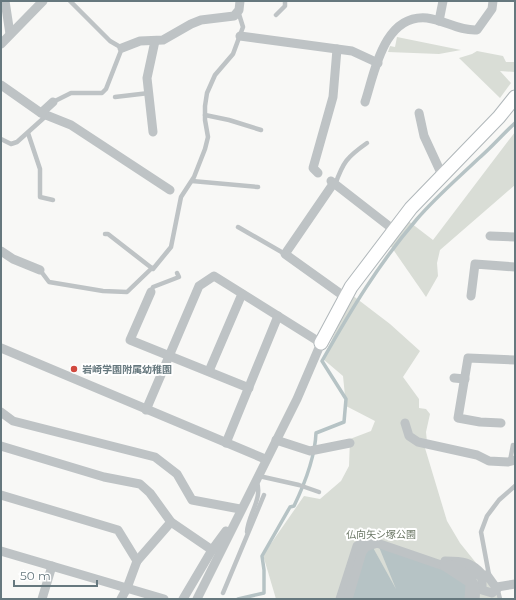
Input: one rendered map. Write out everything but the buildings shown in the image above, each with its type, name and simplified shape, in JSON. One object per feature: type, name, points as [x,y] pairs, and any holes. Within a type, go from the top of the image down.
[{"type":"street","points":[[5,1],[10,34]]},
{"type":"street","points":[[1,44],[43,1]]},
{"type":"street","points":[[122,48],[140,42],[163,40],[201,20],[234,16],[238,11],[240,1]]},
{"type":"street","points":[[440,21],[443,1]]},
{"type":"street","points":[[365,102],[382,50],[392,32],[407,21],[426,18],[440,21],[458,28],[477,30],[492,9],[493,1]]},
{"type":"street","points":[[240,36],[352,51],[378,63]]},
{"type":"street","points":[[153,132],[150,93],[147,78],[154,41]]},
{"type":"street","points":[[318,173],[313,168],[333,97],[337,49]]},
{"type":"street","points":[[1,85],[44,114],[71,125],[170,190]]},
{"type":"street","points":[[197,599],[265,459],[297,399],[321,343],[351,287],[411,208],[442,174],[499,117],[515,97]]},
{"type":"street","points":[[44,114],[53,102]]},
{"type":"street","points":[[419,113],[424,136],[442,174]]},
{"type":"street","points":[[345,297],[285,254],[333,183],[394,230]]},
{"type":"street","points":[[490,236],[515,237]]},
{"type":"street","points":[[1,251],[13,259],[40,270]]},
{"type":"street","points":[[471,296],[475,264],[515,267]]},
{"type":"street","points":[[146,410],[199,286],[214,276],[321,343]]},
{"type":"street","points":[[151,292],[130,340],[249,388]]},
{"type":"street","points":[[209,371],[242,294]]},
{"type":"street","points":[[226,443],[278,316]]},
{"type":"street","points":[[1,348],[265,459]]},
{"type":"street","points":[[501,423],[480,422],[458,418],[468,358],[515,360]]},
{"type":"street","points":[[454,378],[465,379]]},
{"type":"street","points":[[1,412],[14,421],[155,457],[177,474],[192,500],[239,511]]},
{"type":"street","points":[[405,423],[409,436],[418,442],[476,455],[489,461],[513,460]]},
{"type":"street","points":[[276,440],[313,451],[350,443]]},
{"type":"street","points":[[1,446],[104,477],[140,484],[150,493],[171,522],[212,550]]},
{"type":"street","points":[[1,495],[118,530],[137,560]]},
{"type":"street","points":[[183,599],[212,550],[239,511]]},
{"type":"street","points":[[121,599],[127,588],[137,560],[171,522]]},
{"type":"street","points":[[340,599],[357,546],[370,539],[378,539],[447,564],[475,584],[475,599]]},
{"type":"street","points":[[348,599],[362,552],[371,544],[377,543],[447,564],[470,583],[470,599]]},
{"type":"street","points":[[1,551],[164,599]]},
{"type":"street","points":[[447,564],[459,561],[473,565],[483,575],[487,575],[497,589],[494,593]]},
{"type":"street","points":[[42,599],[52,566]]},
{"type":"street","points":[[494,593],[515,584]]},
{"type":"lane","points":[[53,102],[71,93],[102,93],[106,89],[122,48],[110,41],[70,1]]},
{"type":"lane","points":[[276,16],[285,6],[284,1]]},
{"type":"lane","points":[[40,270],[49,282],[103,291],[127,292],[162,260],[171,247],[181,197],[192,181],[205,149],[208,137],[205,115],[208,93],[215,75],[233,54],[243,27],[238,11]]},
{"type":"lane","points":[[115,97],[150,93]]},
{"type":"lane","points":[[1,139],[11,144],[28,133],[44,114]]},
{"type":"lane","points":[[205,115],[229,120],[261,130]]},
{"type":"lane","points":[[28,133],[40,169],[40,197],[53,200]]},
{"type":"lane","points":[[333,183],[342,166],[352,154],[367,143]]},
{"type":"lane","points":[[192,181],[258,187]]},
{"type":"lane","points":[[238,227],[285,254]]},
{"type":"lane","points":[[105,234],[108,234],[152,268]]},
{"type":"lane","points":[[151,292],[153,287],[179,277],[177,273]]},
{"type":"lane","points":[[513,445],[513,460]]},
{"type":"lane","points":[[247,534],[248,521],[259,495],[259,486],[256,477],[299,485],[319,492]]},
{"type":"lane","points":[[500,599],[494,593],[488,574],[481,532],[487,516],[499,500],[515,486]]},
{"type":"lane","points":[[223,593],[264,495]]},
{"type":"green space","points":[[397,37],[461,50],[439,54],[388,52],[390,46],[395,47]]},
{"type":"green space","points":[[477,51],[503,56],[506,62],[515,62],[515,72],[500,71],[511,83],[500,98],[459,58]]},
{"type":"green space","points":[[515,132],[515,185],[440,250],[437,263],[438,276],[426,297],[390,245],[407,220],[433,240]]},
{"type":"green space","name":"仏向矢シ塚公園","points":[[352,295],[390,324],[420,351],[403,377],[419,399],[419,408],[426,409],[430,414],[426,432],[427,442],[425,448],[447,521],[460,543],[497,589],[499,599],[276,599],[263,555],[304,496],[320,499],[341,481],[349,466],[350,439],[371,431],[375,421],[346,406],[343,376],[323,359]]},
{"type":"shaded area","points":[[377,542],[462,572],[471,596],[467,599],[340,599],[371,544],[396,589]]},
{"type":"waterway","points":[[238,599],[264,593],[264,570],[262,556],[290,507],[294,506],[306,479],[314,452],[316,433],[344,422],[346,399],[322,361],[333,342],[378,270],[417,219],[515,123]]},
{"type":"place","name":"岩崎学園附属幼稚園","points":[[74,369]]}]
